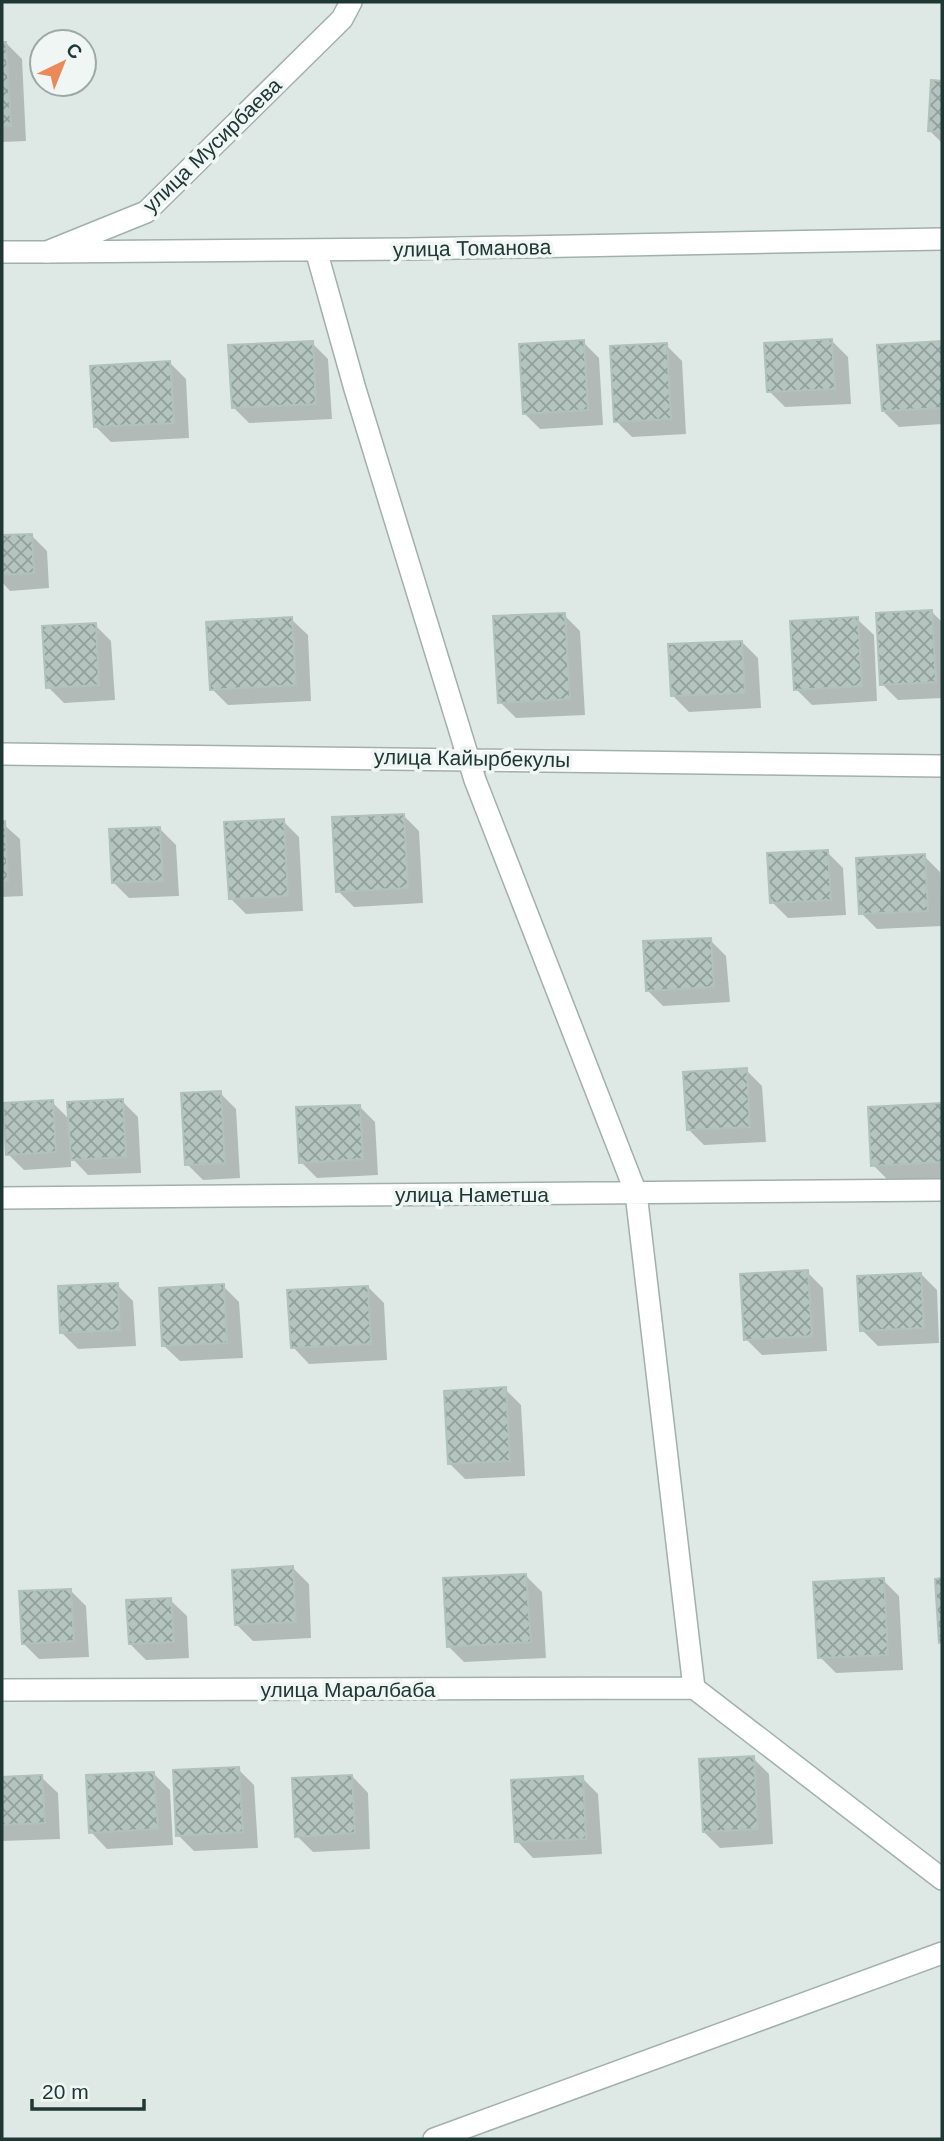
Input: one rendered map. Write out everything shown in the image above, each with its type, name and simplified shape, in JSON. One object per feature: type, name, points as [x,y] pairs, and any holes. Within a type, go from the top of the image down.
[{"type":"street","name":"улица Мусирбаева","points":[[47,252],[146,212],[342,19],[351,2]]},
{"type":"street","name":"улица Томанова","points":[[2,252],[316,250],[942,239]]},
{"type":"street","points":[[316,250],[355,389],[480,793],[636,1193],[694,1688],[942,1879]]},
{"type":"street","name":"улица Кайырбекулы","points":[[2,754],[942,766]]},
{"type":"street","name":"улица Наметша","points":[[2,1198],[942,1190]]},
{"type":"street","name":"улица Маралбаба","points":[[2,1690],[694,1688]]},
{"type":"street","points":[[434,2139],[942,1953]]},
{"type":"building","points":[[2,42],[6,42],[11,126],[2,126]]},
{"type":"building","points":[[931,80],[942,81],[942,132],[928,131]]},
{"type":"building","points":[[832,339],[835,389],[767,392],[764,343]]},
{"type":"building","points":[[584,340],[588,410],[523,414],[519,344]]},
{"type":"building","points":[[313,341],[316,404],[232,408],[228,345]]},
{"type":"building","points":[[942,341],[942,408],[882,411],[877,345]]},
{"type":"building","points":[[667,343],[671,419],[614,422],[610,346]]},
{"type":"building","points":[[170,361],[174,423],[94,427],[90,366]]},
{"type":"building","points":[[32,534],[34,573],[2,575],[2,535]]},
{"type":"building","points":[[932,610],[936,682],[880,685],[876,613]]},
{"type":"building","points":[[565,613],[570,699],[498,703],[493,616]]},
{"type":"building","points":[[292,617],[296,685],[210,690],[206,622]]},
{"type":"building","points":[[858,617],[862,686],[794,690],[790,621]]},
{"type":"building","points":[[96,623],[99,685],[46,688],[42,626]]},
{"type":"building","points":[[742,641],[745,693],[671,696],[668,644]]},
{"type":"building","points":[[404,814],[408,888],[336,892],[332,817]]},
{"type":"building","points":[[284,819],[288,896],[229,899],[224,822]]},
{"type":"building","points":[[2,821],[5,821],[8,881],[2,881]]},
{"type":"building","points":[[160,827],[163,881],[112,883],[109,829]]},
{"type":"building","points":[[828,850],[831,900],[770,903],[767,853]]},
{"type":"building","points":[[925,854],[928,911],[859,914],[856,858]]},
{"type":"building","points":[[711,938],[714,987],[646,991],[643,941]]},
{"type":"building","points":[[747,1068],[750,1127],[687,1130],[683,1072]]},
{"type":"building","points":[[221,1091],[225,1163],[185,1165],[181,1093]]},
{"type":"building","points":[[123,1099],[126,1157],[71,1160],[67,1102]]},
{"type":"building","points":[[53,1100],[56,1152],[6,1155],[3,1103]]},
{"type":"building","points":[[942,1103],[942,1162],[871,1166],[868,1107]]},
{"type":"building","points":[[360,1105],[363,1159],[299,1163],[296,1107]]},
{"type":"building","points":[[808,1270],[812,1336],[744,1340],[740,1274]]},
{"type":"building","points":[[921,1273],[924,1328],[860,1331],[857,1276]]},
{"type":"building","points":[[118,1283],[120,1330],[60,1333],[58,1286]]},
{"type":"building","points":[[224,1284],[227,1343],[162,1346],[159,1288]]},
{"type":"building","points":[[368,1286],[371,1344],[291,1348],[287,1290]]},
{"type":"building","points":[[506,1387],[510,1461],[448,1464],[444,1391]]},
{"type":"building","points":[[293,1566],[296,1622],[235,1625],[232,1570]]},
{"type":"building","points":[[526,1574],[531,1642],[447,1647],[443,1578]]},
{"type":"building","points":[[884,1578],[888,1655],[818,1658],[813,1582]]},
{"type":"building","points":[[942,1578],[942,1642],[939,1643],[935,1579]]},
{"type":"building","points":[[71,1589],[74,1641],[22,1644],[19,1591]]},
{"type":"building","points":[[171,1598],[174,1642],[129,1644],[126,1600]]},
{"type":"building","points":[[754,1756],[758,1829],[703,1832],[699,1759]]},
{"type":"building","points":[[239,1767],[243,1832],[176,1836],[173,1770]]},
{"type":"building","points":[[154,1772],[158,1829],[89,1833],[86,1775]]},
{"type":"building","points":[[42,1775],[45,1823],[2,1825],[2,1777]]},
{"type":"building","points":[[352,1775],[355,1833],[295,1837],[292,1778]]},
{"type":"building","points":[[583,1776],[586,1839],[515,1842],[511,1780]]}]
